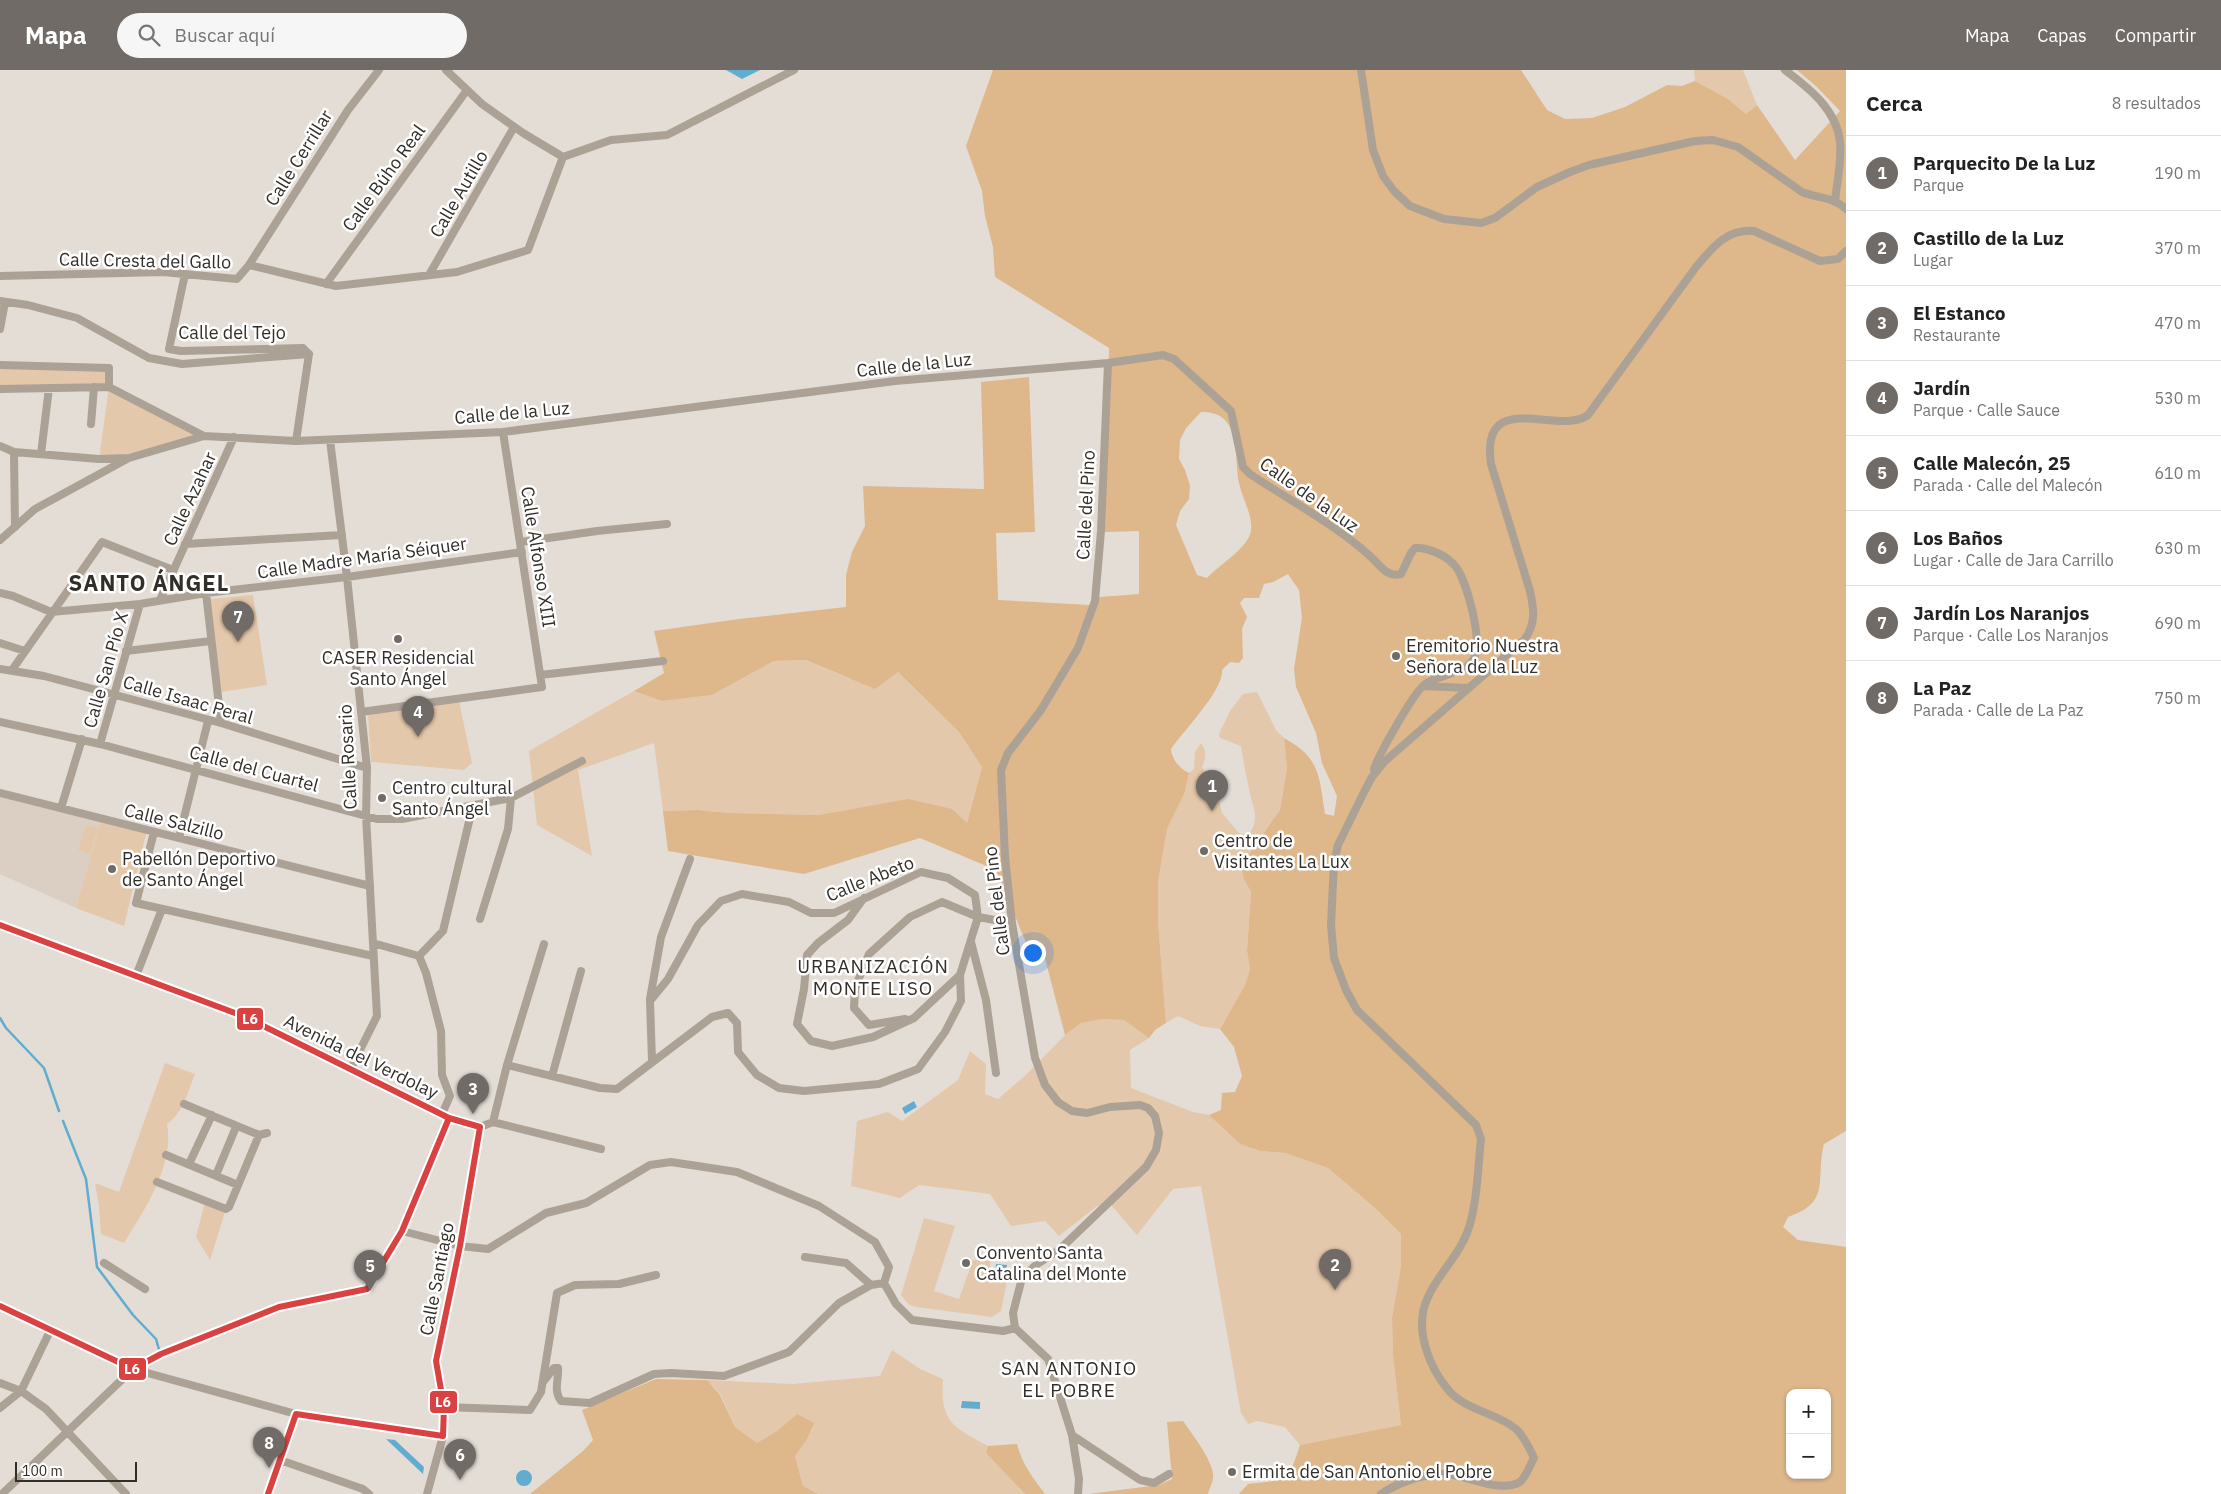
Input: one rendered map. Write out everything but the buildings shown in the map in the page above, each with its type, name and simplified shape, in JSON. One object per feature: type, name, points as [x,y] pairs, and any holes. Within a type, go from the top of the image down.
[{"type":"street","name":"Calle Cerrillar","points":[[249,265],[348,110],[379,70]]},
{"type":"street","points":[[446,70],[482,104],[514,127],[563,156],[611,140],[667,135],[794,70]]},
{"type":"street","points":[[1361,70],[1372,150],[1383,176],[1394,191],[1410,206],[1444,219],[1481,223],[1495,218],[1537,187],[1570,172],[1695,141],[1713,140],[1738,147],[1802,192],[1813,197],[1835,201],[1846,209]]},
{"type":"street","points":[[1785,70],[1823,103],[1835,122],[1840,143],[1835,201]]},
{"type":"street","name":"Calle Búho Real","points":[[326,284],[467,90]]},
{"type":"street","name":"Calle Autillo","points":[[429,275],[514,127]]},
{"type":"street","name":"Calle Cresta del Gallo","points":[[0,276],[163,272],[237,279],[249,265],[336,286],[457,272],[528,250],[563,156]]},
{"type":"street","points":[[1372,777],[1384,762],[1525,639],[1534,623],[1530,591],[1491,464],[1490,443],[1495,430],[1501,424],[1519,418],[1572,421],[1582,419],[1588,415],[1696,267],[1713,246],[1729,234],[1744,230],[1754,231],[1820,261],[1838,258],[1846,251]]},
{"type":"street","name":"Calle del Tejo","points":[[185,274],[168,349],[181,351],[303,348],[309,354]]},
{"type":"street","points":[[0,329],[2,302],[28,305],[77,318],[148,358],[182,364],[309,354],[296,441]]},
{"type":"street","name":"Calle de la Luz","points":[[0,446],[14,452],[99,459],[129,458],[204,436],[296,441],[503,432],[895,381],[1108,363],[1163,356],[1174,359],[1231,411],[1243,467],[1250,474],[1354,544],[1388,573],[1402,574],[1410,553],[1415,548],[1423,548],[1445,558],[1454,565],[1462,576],[1476,621],[1475,658],[1469,665],[1422,686]]},
{"type":"street","name":"Calle del Pino","points":[[1015,1328],[1013,1313],[1022,1278],[1036,1265],[1060,1250],[1146,1167],[1156,1150],[1159,1133],[1155,1116],[1148,1108],[1140,1105],[1110,1107],[1087,1113],[1072,1110],[1058,1102],[1045,1085],[1035,1058],[1012,924],[1005,857],[1002,770],[1008,753],[1041,710],[1078,648],[1095,601],[1101,531],[1108,363]]},
{"type":"street","points":[[0,365],[109,368],[110,387]]},
{"type":"street","points":[[90,424],[94,387]]},
{"type":"street","points":[[0,389],[110,387],[204,436]]},
{"type":"street","points":[[41,454],[49,388]]},
{"type":"street","name":"Calle Alfonso XIII","points":[[361,712],[542,687],[503,432]]},
{"type":"street","name":"Calle Azahar","points":[[160,600],[234,437]]},
{"type":"street","name":"Calle Rosario","points":[[330,440],[347,577],[367,768],[366,816],[377,1016],[350,1068]]},
{"type":"street","points":[[14,452],[15,527]]},
{"type":"street","points":[[0,540],[35,509],[129,458]]},
{"type":"street","points":[[99,459],[102,474]]},
{"type":"street","points":[[521,542],[597,531],[667,524]]},
{"type":"street","points":[[185,544],[342,535]]},
{"type":"street","points":[[12,670],[102,542],[173,570]]},
{"type":"street","name":"Calle Madre María Séiquer","points":[[0,593],[51,612],[140,604],[206,593],[347,577],[522,552]]},
{"type":"street","points":[[206,593],[221,723]]},
{"type":"street","name":"Calle San Pío X","points":[[100,744],[140,604]]},
{"type":"street","points":[[126,651],[211,641]]},
{"type":"street","points":[[0,642],[25,652]]},
{"type":"street","points":[[540,675],[663,661]]},
{"type":"street","name":"Calle Isaac Peral","points":[[0,669],[44,676],[114,694],[221,723],[367,768]]},
{"type":"street","points":[[1381,1494],[1410,1481],[1443,1474],[1493,1488],[1506,1489],[1521,1482],[1534,1458],[1525,1440],[1516,1429],[1468,1406],[1451,1392],[1429,1360],[1423,1341],[1424,1308],[1428,1297],[1458,1252],[1468,1232],[1482,1139],[1476,1125],[1357,1010],[1346,990],[1334,958],[1331,925],[1334,862],[1338,845],[1385,748],[1422,686],[1469,688]]},
{"type":"street","points":[[179,838],[208,720]]},
{"type":"street","name":"Calle del Cuartel","points":[[0,722],[82,739],[377,819],[402,819],[511,798],[582,761]]},
{"type":"street","points":[[60,808],[82,739]]},
{"type":"street","name":"Calle Salzillo","points":[[0,794],[370,886]]},
{"type":"street","points":[[480,919],[508,829],[511,798]]},
{"type":"street","points":[[418,956],[443,931],[473,805]]},
{"type":"street","points":[[154,832],[136,903],[373,956]]},
{"type":"street","points":[[652,1061],[650,1001],[661,937],[690,859]]},
{"type":"street","name":"Calle Abeto","points":[[650,1001],[668,979],[698,925],[721,901],[742,894],[789,902],[810,913],[834,913],[921,872],[948,878],[975,895],[978,916]]},
{"type":"street","points":[[865,897],[848,920],[818,942],[807,956],[804,989],[796,1024],[812,1041],[832,1046],[873,1037],[914,1018],[960,975]]},
{"type":"street","points":[[914,1018],[869,1025],[854,1008],[855,988],[868,954],[910,917],[942,902],[978,916],[1012,924]]},
{"type":"street","points":[[136,976],[162,909]]},
{"type":"street","points":[[507,1065],[600,1088],[617,1089],[712,1016],[728,1013],[737,1023],[738,1052],[757,1075],[779,1088],[804,1091],[879,1084],[918,1069],[945,1032],[961,1001],[960,975],[978,916]]},
{"type":"street","name":"Avenida del Verdolay","points":[[0,925],[243,1016],[445,1116],[480,1127]]},
{"type":"street","points":[[971,941],[986,1000],[996,1072]]},
{"type":"street","points":[[2,1494],[133,1369],[160,1354],[279,1307],[367,1289],[402,1231],[445,1116],[450,1096],[442,1075],[441,1031],[426,973],[418,956],[373,943]]},
{"type":"street","points":[[493,1122],[507,1065],[544,944]]},
{"type":"street","points":[[552,1076],[581,971]]},
{"type":"street","points":[[157,1182],[226,1209],[229,1207],[263,1134],[236,1127],[184,1104]]},
{"type":"street","points":[[189,1164],[212,1115]]},
{"type":"street","points":[[480,1127],[493,1122],[601,1149]]},
{"type":"street","points":[[216,1175],[236,1127]]},
{"type":"street","name":"Calle Santiago","points":[[428,1494],[442,1436],[444,1407],[436,1361],[460,1246],[480,1127]]},
{"type":"street","points":[[166,1155],[238,1185]]},
{"type":"street","points":[[402,1231],[460,1246],[488,1249],[546,1213],[586,1203],[650,1165],[671,1162],[737,1172],[819,1206],[875,1242],[889,1267],[884,1283],[896,1304],[912,1320],[1003,1331],[1015,1328],[1048,1359],[1072,1435],[1079,1479],[1078,1494]]},
{"type":"street","points":[[805,1257],[846,1263],[870,1285]]},
{"type":"street","points":[[104,1263],[145,1289]]},
{"type":"street","points":[[444,1407],[530,1410],[541,1392],[557,1293],[575,1285],[619,1284],[656,1275]]},
{"type":"street","points":[[543,1382],[554,1368],[558,1368],[556,1388],[557,1396],[561,1401],[590,1403],[654,1374],[724,1376],[789,1352],[839,1303],[870,1285],[884,1283]]},
{"type":"street","points":[[0,1306],[133,1369],[296,1414],[442,1436]]},
{"type":"street","points":[[0,1408],[21,1391],[50,1331]]},
{"type":"street","points":[[0,1384],[21,1391],[46,1409],[126,1494]]},
{"type":"street","points":[[268,1494],[296,1414]]},
{"type":"street","points":[[1072,1435],[1140,1480],[1154,1483],[1169,1474]]},
{"type":"street","points":[[280,1460],[363,1489],[369,1494]]},
{"type":"shaded area","points":[[993,70],[1521,70],[1547,110],[1565,119],[1592,118],[1625,107],[1667,85],[1682,86],[1695,81],[1728,99],[1746,114],[1757,105],[1795,160],[1840,111],[1797,70],[1846,70],[1846,1131],[1824,1144],[1819,1188],[1816,1197],[1802,1211],[1788,1217],[1783,1227],[1798,1240],[1846,1247],[1846,1494],[1239,1494],[1248,1484],[1284,1478],[1292,1467],[1300,1445],[1401,1425],[1393,1356],[1392,1318],[1401,1266],[1401,1234],[1375,1208],[1328,1168],[1285,1153],[1260,1151],[1240,1144],[1209,1115],[1221,1110],[1222,1093],[1235,1092],[1242,1076],[1234,1047],[1220,1029],[1245,985],[1250,969],[1247,951],[1251,892],[1244,879],[1241,866],[1280,810],[1287,768],[1284,738],[1296,745],[1312,761],[1319,779],[1325,814],[1334,816],[1337,796],[1322,763],[1316,733],[1296,687],[1294,669],[1302,618],[1299,590],[1288,574],[1273,582],[1264,584],[1259,598],[1244,598],[1240,603],[1247,617],[1242,629],[1243,658],[1239,663],[1230,662],[1222,670],[1217,688],[1210,699],[1171,749],[1177,764],[1189,773],[1185,792],[1167,829],[1158,882],[1158,922],[1166,1023],[1155,1030],[1149,1038],[1124,1020],[1102,1019],[1081,1023],[1065,1035],[1042,947],[1027,945],[996,870],[920,838],[804,874],[668,851],[663,811],[698,810],[729,813],[819,815],[908,799],[952,809],[967,823],[982,767],[959,732],[898,672],[875,689],[806,660],[774,661],[712,695],[662,701],[634,691],[664,673],[654,631],[846,607],[846,575],[852,552],[865,526],[863,486],[984,489],[981,382],[1029,377],[1035,532],[996,533],[998,600],[1090,605],[1100,597],[1139,594],[1139,531],[1105,532],[1109,348],[995,277],[993,247],[985,216],[982,191],[966,146]],"holes":[[[1201,412],[1217,414],[1225,420],[1233,434],[1240,489],[1249,513],[1251,531],[1249,537],[1239,550],[1207,578],[1197,575],[1176,525],[1180,511],[1189,499],[1190,486],[1179,459],[1180,440],[1186,428]]]},
{"type":"shaded area","points":[[1694,70],[1743,70],[1757,105],[1746,114],[1728,99],[1695,81]]},
{"type":"shaded area","points":[[0,365],[109,368],[110,387],[204,436],[129,458],[99,459],[109,387],[0,389]]},
{"type":"shaded area","points":[[253,595],[267,685],[221,692],[210,599]]},
{"type":"shaded area","points":[[806,660],[850,679],[898,672],[959,732],[982,767],[967,823],[859,808],[819,815],[729,813],[698,810],[663,811],[654,743],[578,770],[592,856],[537,825],[529,751],[634,691],[662,701],[712,695],[774,661]]},
{"type":"shaded area","points":[[1257,692],[1276,730],[1284,738],[1287,768],[1280,810],[1266,832],[1244,879],[1251,892],[1247,951],[1250,969],[1245,985],[1220,1029],[1200,1026],[1178,1016],[1166,1023],[1158,922],[1158,882],[1167,829],[1185,792],[1189,773],[1194,769],[1195,752],[1201,743],[1205,755],[1202,767],[1207,775],[1214,776],[1220,791],[1222,813],[1239,833],[1247,836],[1252,830],[1255,813],[1241,746],[1220,738],[1219,734],[1230,711],[1243,694]]},
{"type":"shaded area","points":[[459,701],[472,763],[464,770],[371,762],[368,713]]},
{"type":"shaded area","points":[[0,794],[101,819],[76,908],[0,874]]},
{"type":"shaded area","name":"Pabellón Deportivo de Santo Ángel","points":[[101,819],[139,829],[146,834],[124,926],[76,908]]},
{"type":"shaded area","points":[[86,825],[98,827],[90,854],[78,850]]},
{"type":"shaded area","points":[[1102,1019],[1124,1020],[1149,1038],[1130,1050],[1131,1088],[1193,1112],[1209,1115],[1240,1144],[1260,1151],[1285,1153],[1328,1168],[1375,1208],[1401,1234],[1401,1266],[1392,1318],[1393,1356],[1401,1425],[1300,1445],[1285,1427],[1257,1421],[1248,1424],[1241,1413],[1201,1186],[1173,1189],[1137,1235],[1111,1205],[1097,1206],[1059,1236],[1045,1221],[1011,1226],[990,1194],[919,1185],[900,1198],[851,1186],[857,1121],[888,1112],[902,1121],[958,1080],[970,1051],[986,1064],[985,1094],[998,1099],[1028,1073],[1065,1035],[1081,1023]]},
{"type":"shaded area","points":[[165,1063],[195,1074],[181,1108],[167,1124],[166,1155],[156,1186],[149,1202],[124,1243],[101,1234],[95,1183],[119,1192]]},
{"type":"shaded area","points":[[205,1202],[226,1209],[210,1260],[196,1237]]},
{"type":"shaded area","points":[[924,1218],[955,1226],[934,1291],[959,1299],[973,1260],[991,1261],[987,1278],[1007,1281],[1001,1311],[992,1317],[916,1307],[908,1304],[901,1295]]},
{"type":"shaded area","points":[[892,1350],[920,1369],[943,1379],[944,1405],[951,1421],[966,1434],[988,1446],[986,1453],[1025,1494],[818,1494],[803,1486],[795,1456],[806,1441],[797,1414],[777,1431],[757,1443],[735,1427],[721,1395],[707,1380],[793,1384],[880,1376]]},
{"type":"shaded area","points":[[656,1379],[707,1380],[720,1395],[735,1427],[757,1443],[777,1431],[797,1414],[814,1423],[806,1441],[795,1456],[803,1486],[818,1494],[530,1494],[583,1451],[593,1440],[582,1410]]},
{"type":"shaded area","points":[[1183,1421],[1211,1465],[1213,1479],[1208,1494],[1088,1494],[1159,1485],[1172,1479],[1167,1422]]},
{"type":"shaded area","points":[[1017,1444],[1025,1464],[1045,1494],[1025,1494],[986,1453],[988,1446]]},
{"type":"water","points":[[726,70],[760,70],[742,79]]},
{"type":"water","points":[[914,1101],[917,1107],[905,1114],[902,1108]]},
{"type":"water","points":[[996,1264],[1007,1265],[1006,1278],[995,1277]]},
{"type":"water","points":[[962,1401],[980,1402],[980,1409],[961,1408]]},
{"type":"water","points":[[386,1439],[395,1440],[424,1467],[423,1474]]},
{"type":"water","points":[[524,1470],[532,1478],[524,1486],[516,1478]]},
{"type":"waterway","points":[[0,1018],[6,1028],[44,1068],[59,1111]]},
{"type":"waterway","points":[[63,1121],[86,1179],[97,1267],[133,1315],[156,1339],[160,1353]]},
{"type":"transit line","name":"L6","points":[[0,925],[243,1016],[449,1118],[480,1127],[460,1246],[436,1361],[444,1407],[443,1436],[296,1414],[268,1494]]},
{"type":"transit line","name":"L6","points":[[0,1306],[133,1369],[161,1354],[279,1307],[367,1289],[402,1231],[449,1118]]},
{"type":"place","name":"CASER Residencial Santo Ángel","points":[[398,639]]},
{"type":"place","name":"Jardín Los Naranjos","points":[[238,642]]},
{"type":"place","name":"Eremitorio Nuestra Señora de la Luz","points":[[1396,656]]},
{"type":"place","name":"Jardín","points":[[418,737]]},
{"type":"place","name":"Centro cultural Santo Ángel","points":[[382,798]]},
{"type":"place","name":"Parquecito De la Luz","points":[[1212,811]]},
{"type":"place","name":"Centro de Visitantes La Lux","points":[[1204,851]]},
{"type":"place","name":"Pabellón Deportivo de Santo Ángel","points":[[112,869]]},
{"type":"place","name":"El Estanco","points":[[473,1114]]},
{"type":"place","name":"Convento Santa Catalina del Monte","points":[[966,1263]]},
{"type":"place","name":"Castillo de la Luz","points":[[1335,1290]]},
{"type":"place","name":"Calle Malecón, 25","points":[[370,1291]]},
{"type":"place","name":"La Paz","points":[[269,1468]]},
{"type":"place","name":"Ermita de San Antonio el Pobre","points":[[1232,1472]]},
{"type":"place","name":"Los Baños","points":[[460,1480]]},
{"type":"district","name":"SANTO ÁNGEL","points":[[149,583]]},
{"type":"district","name":"URBANIZACIÓN MONTE LISO","points":[[873,977]]},
{"type":"district","name":"SAN ANTONIO EL POBRE","points":[[1069,1379]]}]
